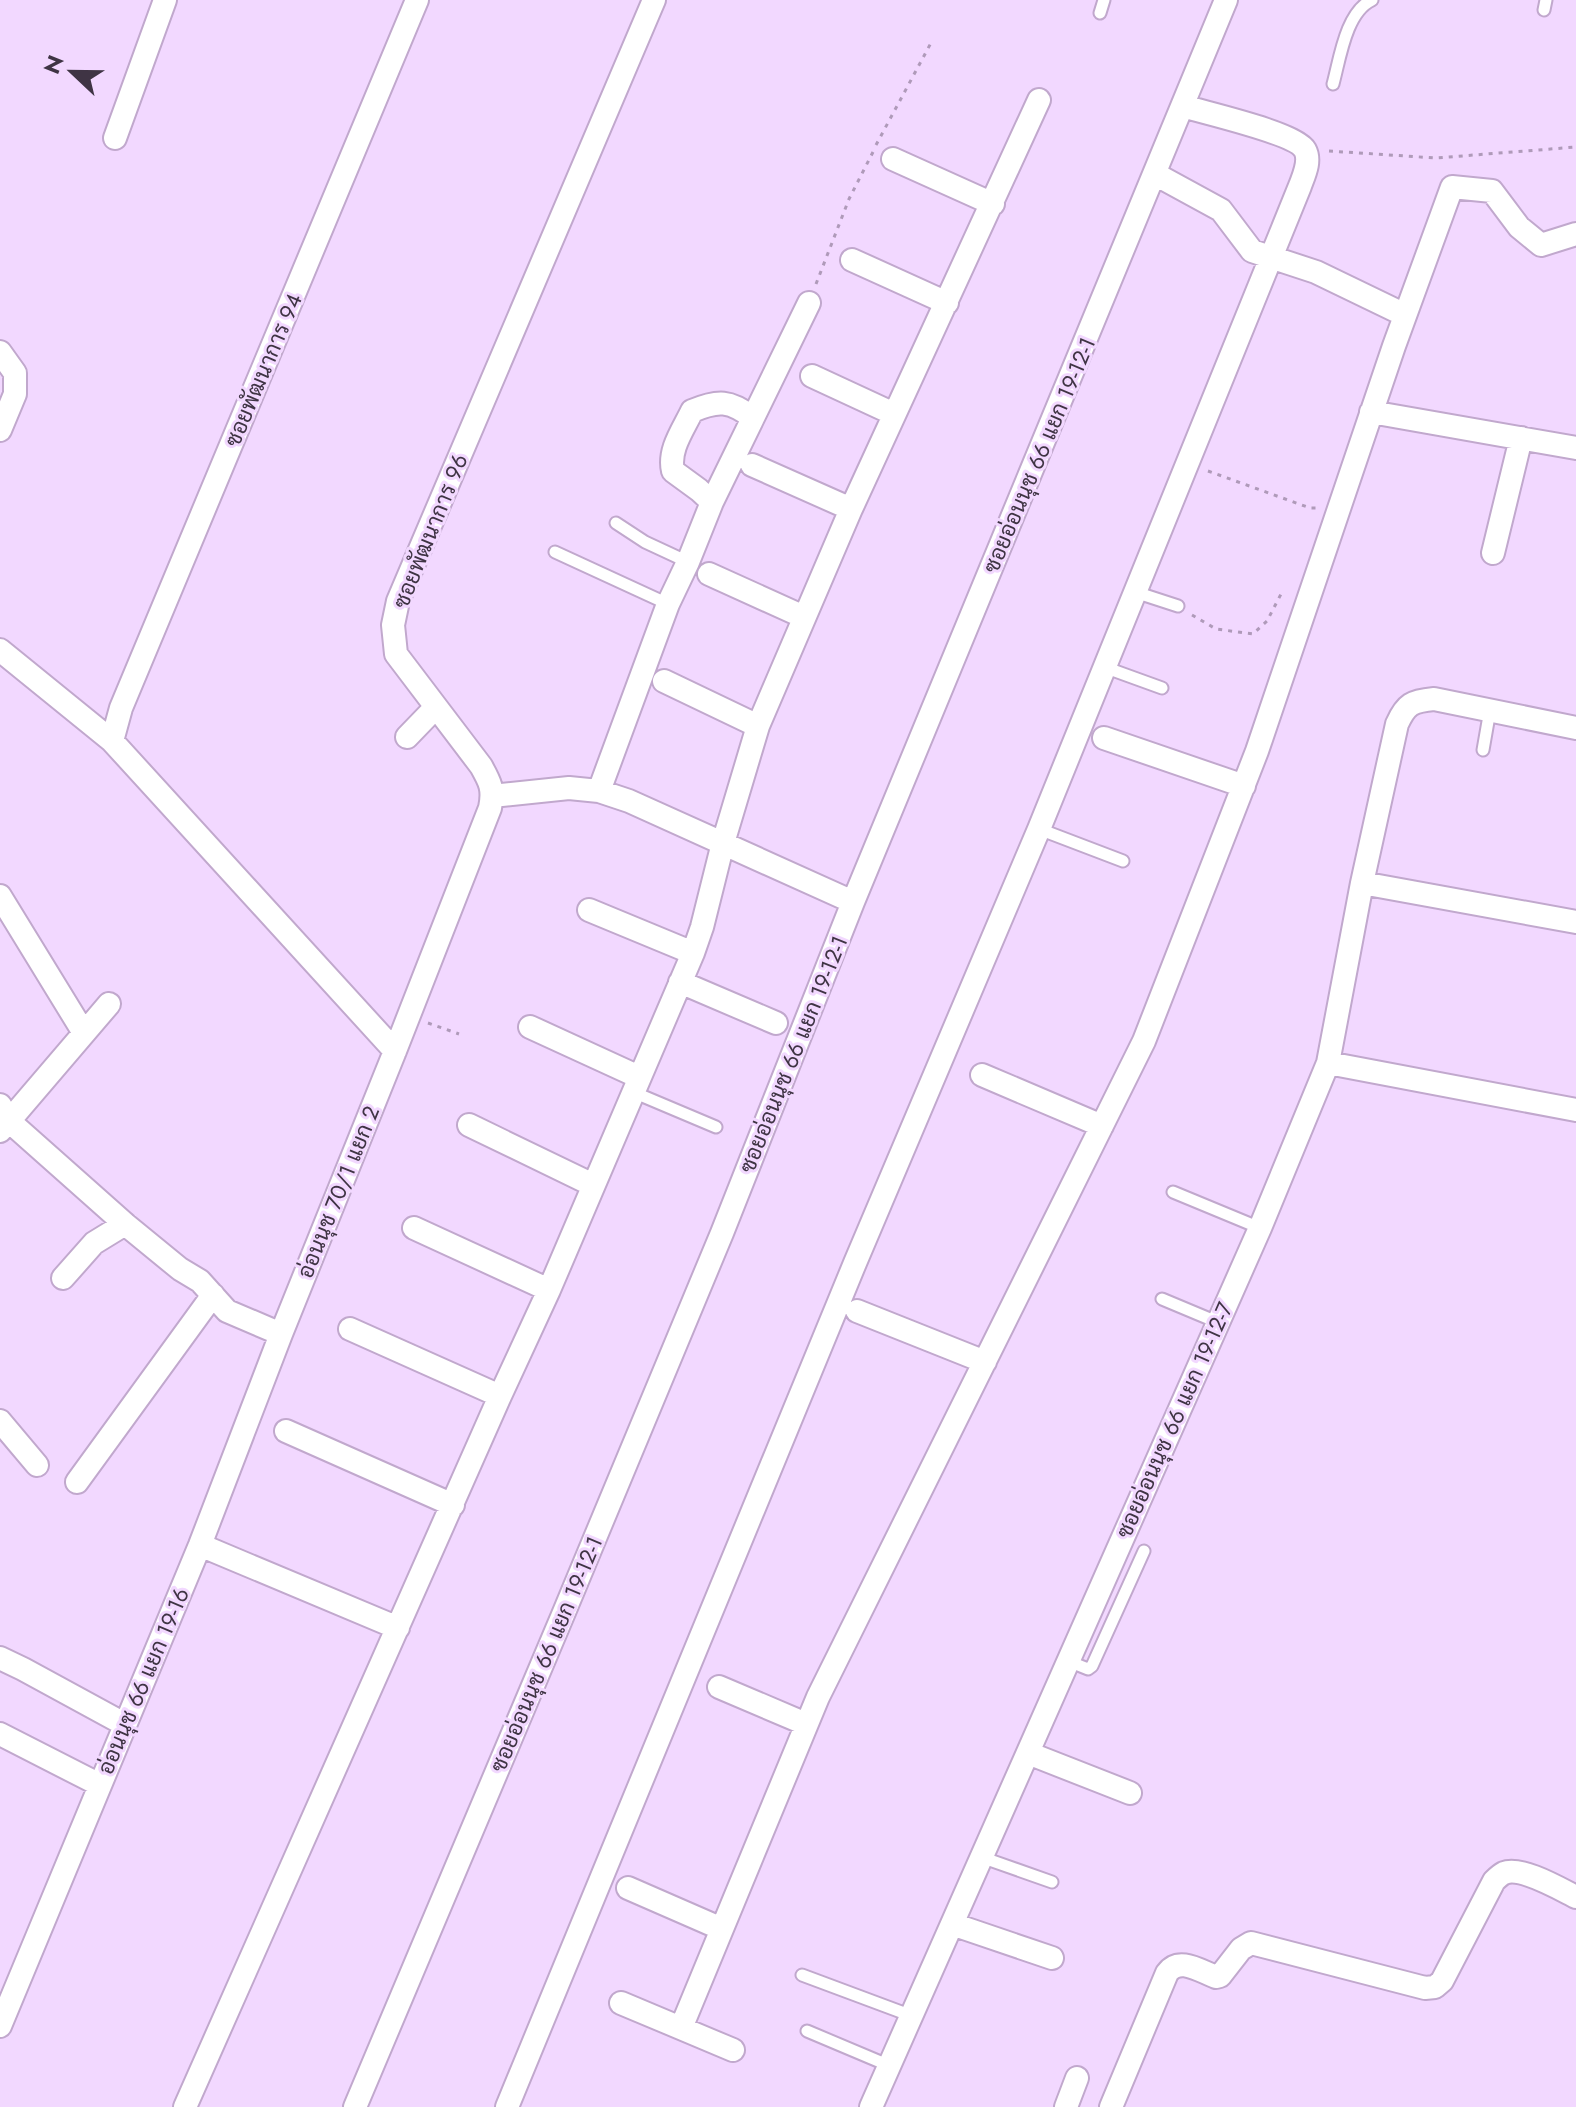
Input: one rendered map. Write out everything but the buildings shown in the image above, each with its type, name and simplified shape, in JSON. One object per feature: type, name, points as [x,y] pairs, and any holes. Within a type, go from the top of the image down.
[{"type":"street","points":[[115,138],[165,0]]},
{"type":"street","name":"ซอยพัฒนาการ 94","points":[[112,741],[121,708],[417,0]]},
{"type":"street","name":"ซอยพัฒนาการ 96","points":[[492,796],[490,782],[481,766],[396,654],[393,625],[398,601],[654,0]]},
{"type":"street","name":"ซอยอ่อนนุช 66 แยก 19-12-1","points":[[355,2107],[716,1248],[853,902],[1226,0]]},
{"type":"street","points":[[507,2107],[855,1263],[1039,829],[1304,174],[1308,162],[1305,149],[1296,141],[1187,96]]},
{"type":"street","points":[[185,2107],[549,1290],[693,953],[758,726],[851,509],[1039,100]]},
{"type":"street","points":[[893,159],[993,204]]},
{"type":"street","points":[[1155,174],[1221,210],[1252,251],[1316,272],[1405,315]]},
{"type":"street","points":[[681,2028],[825,1682],[1144,1041],[1257,751],[1371,412],[1452,187],[1492,191],[1519,227],[1541,245],[1576,234]]},
{"type":"street","points":[[852,260],[947,303]]},
{"type":"street","points":[[599,791],[668,604],[712,502],[809,303]]},
{"type":"street","points":[[0,352],[15,373],[15,394],[0,430]]},
{"type":"street","points":[[812,376],[894,414]]},
{"type":"street","points":[[712,502],[673,471],[670,462],[682,431],[692,411],[713,403],[723,402],[734,406],[753,418]]},
{"type":"street","points":[[1371,412],[1576,448]]},
{"type":"street","points":[[1493,553],[1521,438]]},
{"type":"street","points":[[752,465],[851,509]]},
{"type":"street","points":[[709,574],[804,617]]},
{"type":"street","points":[[0,650],[112,741],[395,1051],[492,796],[569,788],[599,791],[629,801],[853,902]]},
{"type":"street","points":[[664,681],[758,726]]},
{"type":"street","name":"ซอยอ่อนนุช 66 แยก 19-12-7","points":[[871,2107],[1260,1228],[1328,1063],[1362,883],[1397,724],[1404,710],[1417,701],[1434,699],[1490,710]]},
{"type":"street","points":[[407,737],[436,707]]},
{"type":"street","points":[[1490,710],[1576,728]]},
{"type":"street","points":[[1104,738],[1244,786]]},
{"type":"street","points":[[1362,883],[1576,922]]},
{"type":"street","points":[[0,896],[84,1033]]},
{"type":"street","points":[[589,910],[693,953]]},
{"type":"street","points":[[680,982],[776,1023]]},
{"type":"street","points":[[109,1004],[3,1119],[125,1224],[180,1269],[200,1281],[227,1311],[281,1334]]},
{"type":"street","points":[[530,1027],[636,1085]]},
{"type":"street","name":"อ่อนนุช 70/1 แยก 2","points":[[281,1334],[395,1051]]},
{"type":"street","points":[[1328,1063],[1576,1110]]},
{"type":"street","points":[[982,1075],[1102,1126]]},
{"type":"street","points":[[469,1125],[593,1185]]},
{"type":"street","points":[[63,1278],[94,1243],[125,1224]]},
{"type":"street","points":[[414,1228],[549,1290]]},
{"type":"street","points":[[77,1482],[213,1295]]},
{"type":"street","points":[[857,1311],[985,1362]]},
{"type":"street","points":[[350,1329],[500,1396]]},
{"type":"street","name":"อ่อนนุช 66 แยก 19-16","points":[[0,2026],[200,1545],[281,1334]]},
{"type":"street","points":[[0,1421],[37,1465]]},
{"type":"street","points":[[286,1431],[453,1505]]},
{"type":"street","points":[[200,1545],[398,1628]]},
{"type":"street","points":[[0,1658],[124,1724]]},
{"type":"street","points":[[719,1687],[806,1724]]},
{"type":"street","points":[[0,1734],[100,1785]]},
{"type":"street","points":[[1028,1753],[1130,1793]]},
{"type":"street","points":[[1111,2107],[1167,1973],[1175,1964],[1220,1976],[1241,1949],[1251,1943],[1425,1988],[1435,1987],[1451,1965],[1494,1881],[1505,1873],[1528,1875],[1576,1897]]},
{"type":"street","points":[[628,1888],[722,1929]]},
{"type":"street","points":[[952,1924],[1052,1958]]},
{"type":"street","points":[[621,2003],[733,2050]]},
{"type":"street","points":[[1066,2107],[1077,2078]]},
{"type":"lane","points":[[1100,13],[1104,0]]},
{"type":"lane","points":[[1333,84],[1353,17],[1365,3],[1372,0]]},
{"type":"lane","points":[[616,523],[645,542],[688,562]]},
{"type":"lane","points":[[555,552],[668,604]]},
{"type":"lane","points":[[1135,592],[1178,606]]},
{"type":"lane","points":[[1104,667],[1162,688]]},
{"type":"lane","points":[[1483,750],[1490,710]]},
{"type":"lane","points":[[1039,829],[1123,861]]},
{"type":"lane","points":[[636,1085],[716,1127]]},
{"type":"lane","points":[[1173,1192],[1260,1228]]},
{"type":"lane","points":[[1162,1299],[1217,1322]]},
{"type":"lane","points":[[1068,1661],[1088,1669],[1092,1666],[1144,1551]]},
{"type":"lane","points":[[981,1857],[1052,1882]]},
{"type":"lane","points":[[802,1975],[912,2016]]},
{"type":"lane","points":[[807,2031],[890,2066]]},
{"type":"path","points":[[809,303],[849,199],[932,41]]},
{"type":"path","points":[[1305,149],[1436,158],[1576,147]]},
{"type":"path","points":[[1184,471],[1211,472],[1310,508],[1323,508]]},
{"type":"path","points":[[1178,606],[1216,629],[1253,634],[1267,621],[1281,594]]},
{"type":"path","points":[[409,1016],[459,1034]]}]
